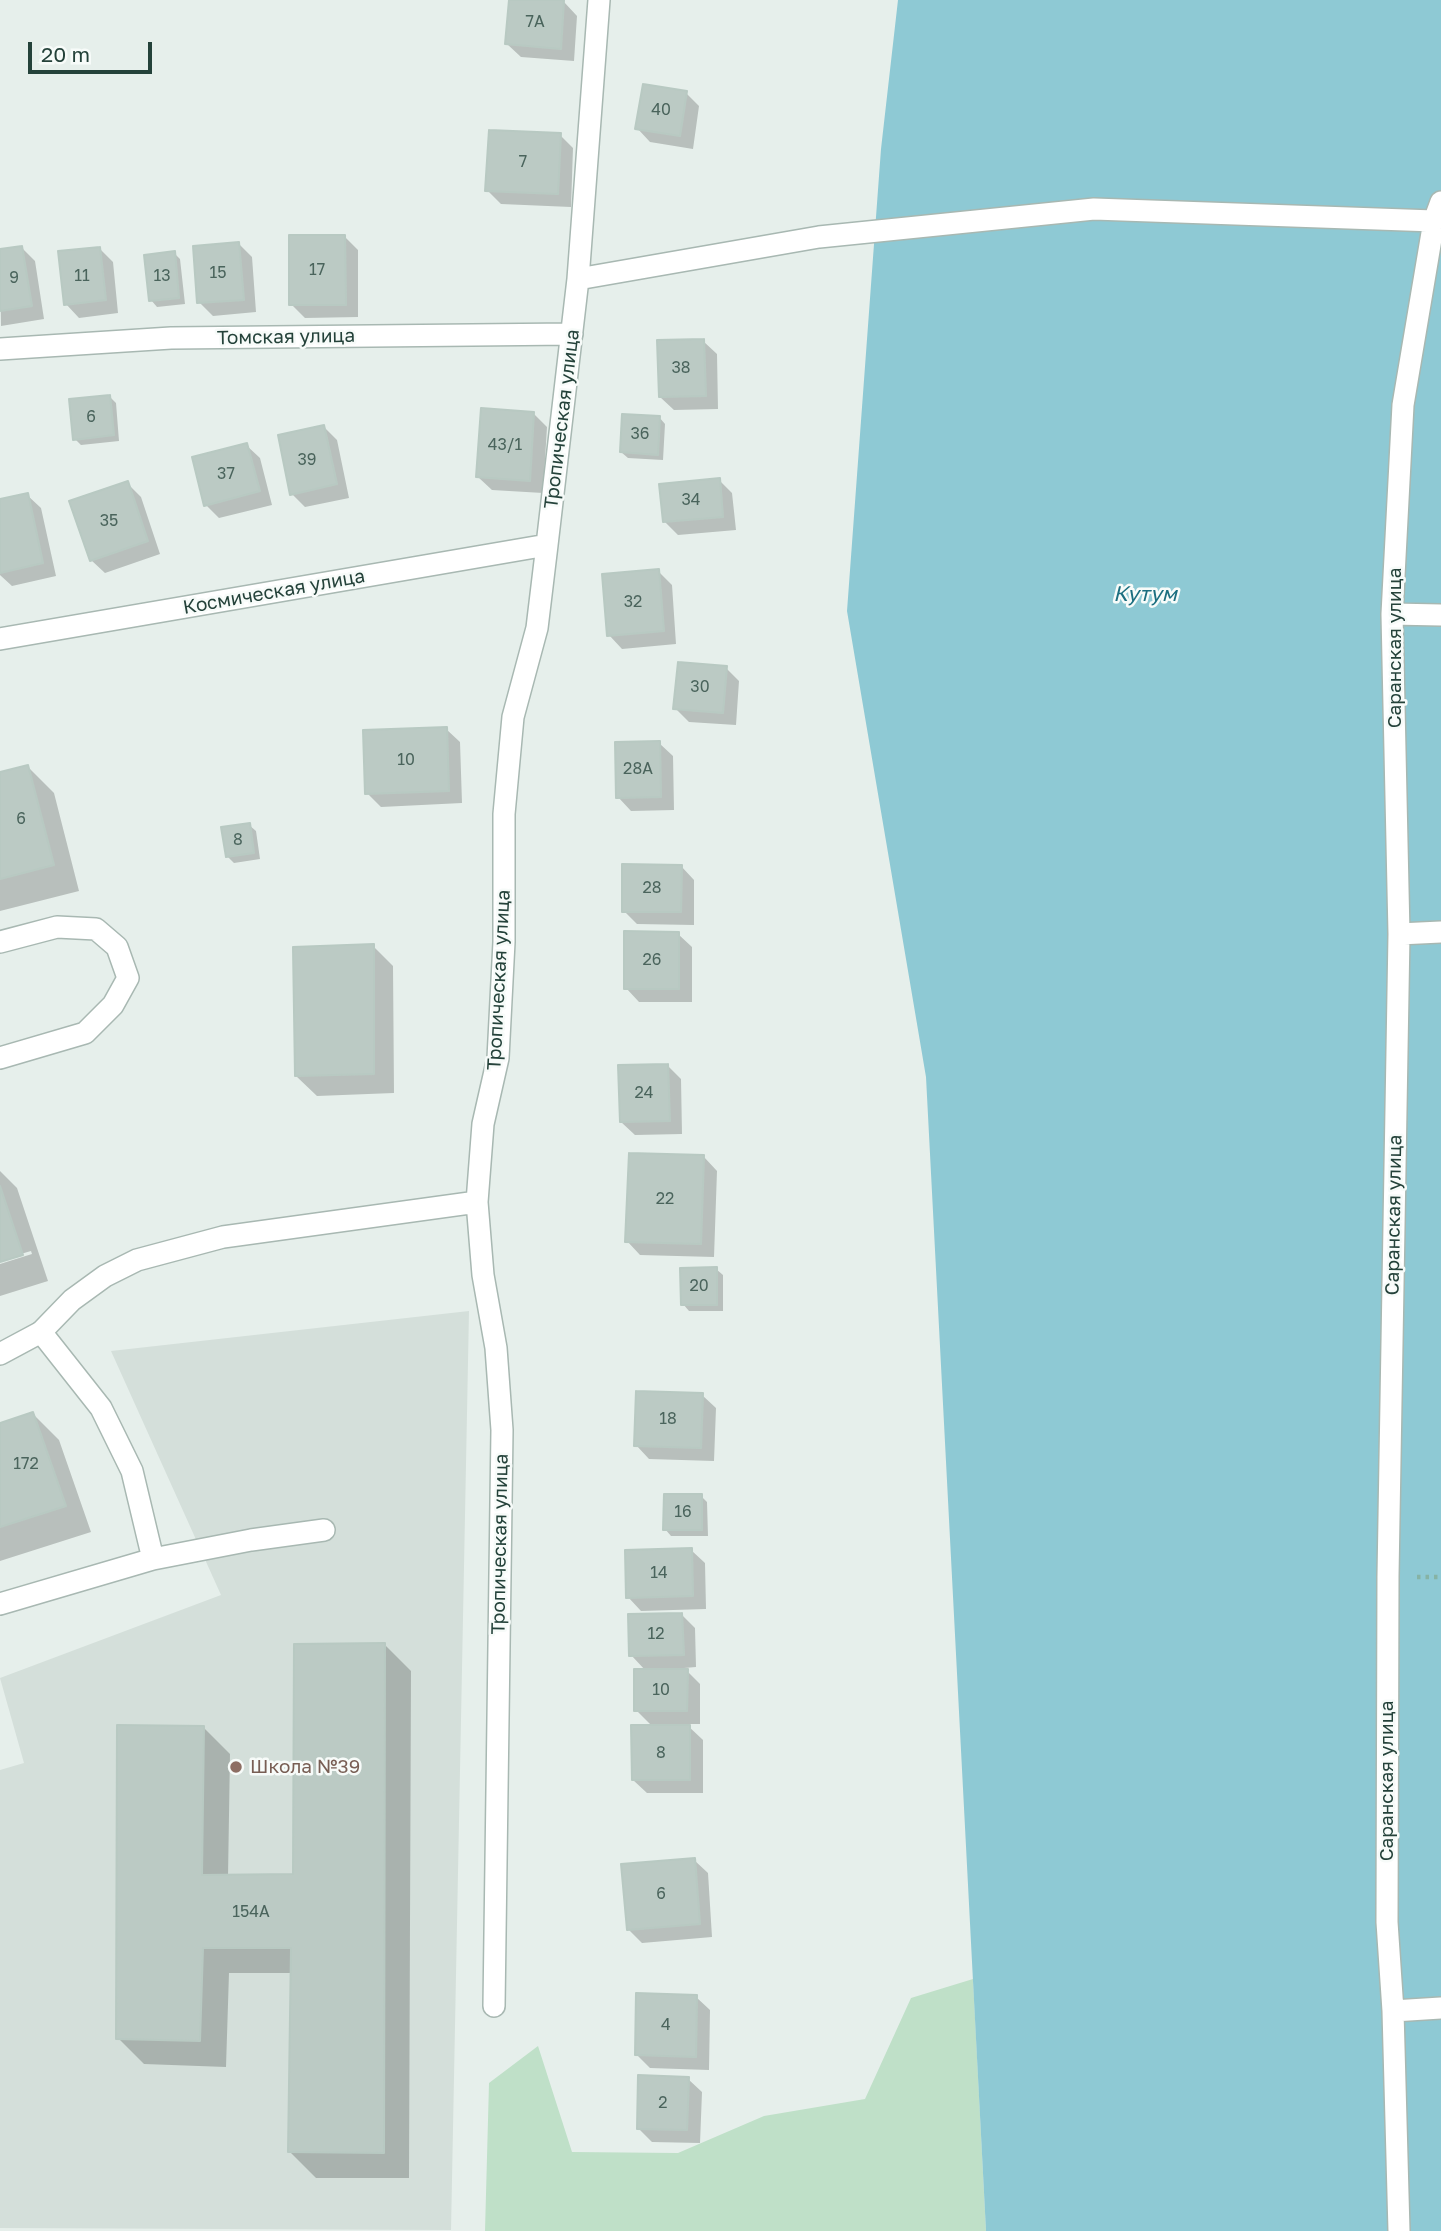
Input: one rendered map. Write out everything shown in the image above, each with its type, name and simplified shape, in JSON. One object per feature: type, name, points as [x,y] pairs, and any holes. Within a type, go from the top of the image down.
[{"type":"street","name":"Тропическая улица","points":[[494,2006],[502,1430],[496,1348],[483,1275],[477,1202],[483,1124],[498,1058],[504,942],[504,814],[513,717],[537,628],[547,545],[578,279],[599,0]]},
{"type":"street","points":[[578,279],[819,237],[1094,209],[1438,212]]},
{"type":"street","name":"Саранская улица","points":[[1399,2231],[1393,2011],[1387,1922],[1388,1576],[1399,934],[1392,614],[1404,405],[1433,272],[1438,212]]},
{"type":"street","name":"Томская улица","points":[[0,349],[171,338],[572,334]]},
{"type":"street","name":"Космическая улица","points":[[0,639],[547,545]]},
{"type":"street","points":[[1392,614],[1441,615]]},
{"type":"street","points":[[0,942],[57,927],[96,929],[117,947],[128,978],[113,1005],[85,1033],[0,1058]]},
{"type":"street","points":[[1399,934],[1441,932]]},
{"type":"street","points":[[0,1354],[41,1332],[72,1300],[105,1276],[137,1260],[223,1237],[477,1202]]},
{"type":"street","points":[[41,1332],[101,1408],[132,1471],[153,1559]]},
{"type":"street","points":[[0,1604],[153,1559],[251,1539],[324,1530]]},
{"type":"street","points":[[1393,2011],[1441,2008]]},
{"type":"shaded area","name":"Школа №39","points":[[469,1311],[451,2230],[0,2228],[0,1770],[24,1763],[0,1678],[221,1595],[111,1351]]},
{"type":"green space","points":[[973,1979],[986,2231],[485,2231],[489,2083],[538,2046],[572,2152],[678,2153],[764,2116],[865,2099],[911,1998]]},
{"type":"water","name":"Кутум","points":[[898,0],[1441,0],[1441,2231],[986,2231],[926,1077],[847,611],[881,149]]},
{"type":"building","points":[[509,0],[564,0],[561,49],[505,44]]},
{"type":"building","points":[[643,84],[687,91],[680,136],[635,129]]},
{"type":"building","points":[[489,130],[561,133],[558,194],[485,191]]},
{"type":"building","points":[[289,235],[345,235],[346,305],[289,305]]},
{"type":"building","points":[[239,242],[244,300],[197,303],[193,246]]},
{"type":"building","points":[[22,246],[32,306],[0,311],[0,249]]},
{"type":"building","points":[[100,247],[106,300],[64,305],[58,251]]},
{"type":"building","points":[[175,251],[179,298],[149,301],[144,255]]},
{"type":"building","points":[[704,339],[706,396],[659,397],[657,340]]},
{"type":"building","points":[[110,395],[114,435],[73,440],[69,399]]},
{"type":"building","points":[[481,408],[534,412],[530,481],[476,477]]},
{"type":"building","points":[[622,414],[660,416],[658,455],[620,452]]},
{"type":"building","points":[[324,425],[337,484],[290,495],[278,435]]},
{"type":"building","points":[[247,443],[260,491],[204,506],[192,457]]},
{"type":"building","points":[[720,478],[723,517],[663,522],[659,484]]},
{"type":"building","points":[[128,481],[148,541],[90,561],[69,501]]},
{"type":"building","points":[[28,493],[43,563],[0,573],[0,499]]},
{"type":"building","points":[[659,569],[664,631],[607,636],[602,574]]},
{"type":"building","points":[[678,662],[727,666],[723,713],[673,709]]},
{"type":"building","points":[[447,727],[449,791],[365,794],[363,730]]},
{"type":"building","points":[[660,741],[661,797],[616,798],[615,742]]},
{"type":"building","points":[[28,765],[54,865],[0,879],[0,772]]},
{"type":"building","points":[[250,823],[254,853],[226,857],[221,827]]},
{"type":"building","points":[[622,864],[682,865],[681,912],[622,912]]},
{"type":"building","points":[[624,931],[679,932],[679,989],[624,989]]},
{"type":"building","points":[[374,944],[374,1074],[295,1076],[293,947]]},
{"type":"building","points":[[668,1064],[670,1121],[620,1122],[618,1065]]},
{"type":"building","points":[[629,1153],[704,1155],[701,1244],[625,1242]]},
{"type":"building","points":[[0,1186],[23,1255],[0,1262]]},
{"type":"building","points":[[717,1267],[717,1305],[681,1305],[680,1268]]},
{"type":"building","points":[[636,1391],[703,1393],[701,1448],[634,1446]]},
{"type":"building","points":[[33,1412],[66,1506],[0,1527],[0,1423]]},
{"type":"building","points":[[664,1494],[702,1494],[702,1530],[663,1530]]},
{"type":"building","points":[[692,1548],[693,1596],[626,1598],[625,1550]]},
{"type":"building","points":[[682,1613],[684,1655],[629,1656],[628,1614]]},
{"type":"building","points":[[385,1643],[384,2153],[288,2152],[291,1948],[203,1948],[200,2041],[116,2039],[117,1725],[204,1726],[202,1875],[293,1874],[294,1644]]},
{"type":"building","points":[[634,1669],[688,1669],[687,1711],[634,1711]]},
{"type":"building","points":[[631,1725],[690,1725],[690,1780],[632,1780]]},
{"type":"building","points":[[695,1858],[700,1924],[627,1930],[621,1864]]},
{"type":"building","points":[[636,1993],[697,1995],[696,2057],[635,2055]]},
{"type":"building","points":[[638,2075],[689,2077],[687,2130],[637,2129]]},
{"type":"place","name":"Школа №39","points":[[236,1767]]}]
